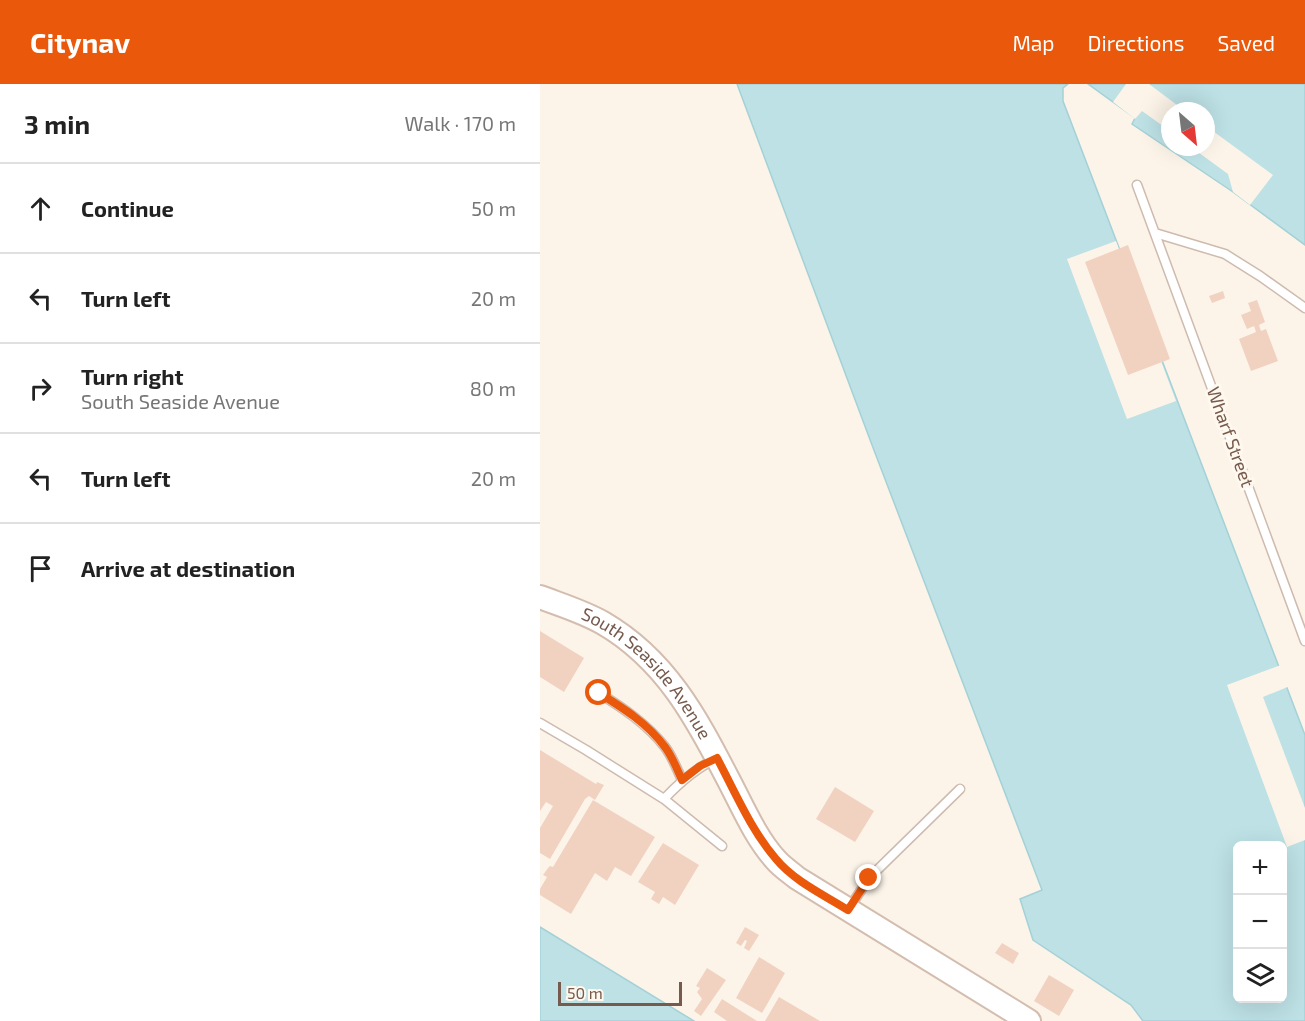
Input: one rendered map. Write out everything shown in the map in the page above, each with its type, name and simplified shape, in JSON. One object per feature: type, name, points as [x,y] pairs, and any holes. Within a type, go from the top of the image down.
[{"type":"street","name":"South Seaside Avenue","points":[[540,597],[602,622],[640,649],[655,663],[679,692],[702,728],[746,812],[776,860],[797,878],[1029,1021]]},
{"type":"lane","name":"Wharf Street","points":[[1137,185],[1305,641]]},
{"type":"lane","points":[[1155,233],[1225,254],[1305,308]]},
{"type":"lane","points":[[599,693],[645,725],[666,748],[682,780]]},
{"type":"lane","points":[[540,723],[664,799],[722,846]]},
{"type":"lane","points":[[664,799],[682,780],[700,766],[717,758]]},
{"type":"lane","points":[[848,910],[869,878],[960,789]]},
{"type":"water","points":[[737,84],[1068,84],[1063,88],[1063,101],[1305,735],[1305,1021],[1143,1021],[1131,1005],[1033,940],[1020,899],[1042,890]]},
{"type":"water","points":[[1088,84],[1305,84],[1305,245],[1180,156],[1215,156],[1215,102],[1161,102],[1161,144],[1132,124],[1135,118]]},
{"type":"water","points":[[540,927],[694,1021],[540,1021]]},
{"type":"pier","points":[[1126,84],[1149,84],[1173,102],[1161,102],[1161,125],[1142,111],[1135,119],[1113,102]]},
{"type":"pier","points":[[1215,133],[1273,175],[1250,205],[1233,192],[1228,174],[1203,156],[1215,156]]},
{"type":"pier","points":[[1116,241],[1176,401],[1127,419],[1067,259]]},
{"type":"pier","points":[[1281,665],[1290,686],[1263,697],[1305,808],[1305,840],[1287,847],[1287,841],[1285,841],[1227,685]]},
{"type":"building","points":[[1128,245],[1170,359],[1128,375],[1085,262]]},
{"type":"building","points":[[1223,291],[1225,298],[1212,303],[1209,296]]},
{"type":"building","points":[[1257,300],[1265,322],[1259,325],[1261,331],[1266,329],[1278,361],[1251,371],[1239,339],[1256,332],[1254,326],[1247,329],[1241,315],[1251,311],[1248,303]]},
{"type":"building","points":[[540,631],[584,658],[564,692],[540,677]]},
{"type":"building","points":[[540,750],[596,784],[597,782],[604,785],[595,800],[589,796],[585,799],[550,859],[540,853],[540,828],[553,806],[546,802],[540,811]]},
{"type":"building","points":[[835,787],[874,811],[855,842],[816,819]]},
{"type":"building","points":[[593,800],[655,837],[631,876],[615,867],[607,881],[595,873],[571,914],[540,895],[540,889],[547,877],[543,875],[550,866],[553,867]]},
{"type":"building","points":[[663,843],[699,865],[675,905],[663,897],[659,904],[651,899],[655,892],[638,882]]},
{"type":"building","points":[[745,927],[759,935],[749,951],[744,948],[747,941],[745,940],[741,946],[736,943]]},
{"type":"building","points":[[1002,943],[1019,953],[1013,964],[995,953]]},
{"type":"building","points":[[759,957],[785,973],[762,1013],[736,998]]},
{"type":"building","points":[[707,968],[726,980],[701,1016],[694,1011],[702,999],[697,992],[700,988],[696,986]]},
{"type":"building","points":[[1049,975],[1074,990],[1059,1016],[1034,1001]]},
{"type":"building","points":[[779,997],[820,1021],[765,1021]]},
{"type":"building","points":[[722,999],[757,1021],[727,1021],[714,1012]]},
{"type":"route","points":[[599,693],[645,725],[666,748],[682,780],[700,766],[717,758],[761,839],[776,860],[797,878],[848,910],[869,878]]}]
